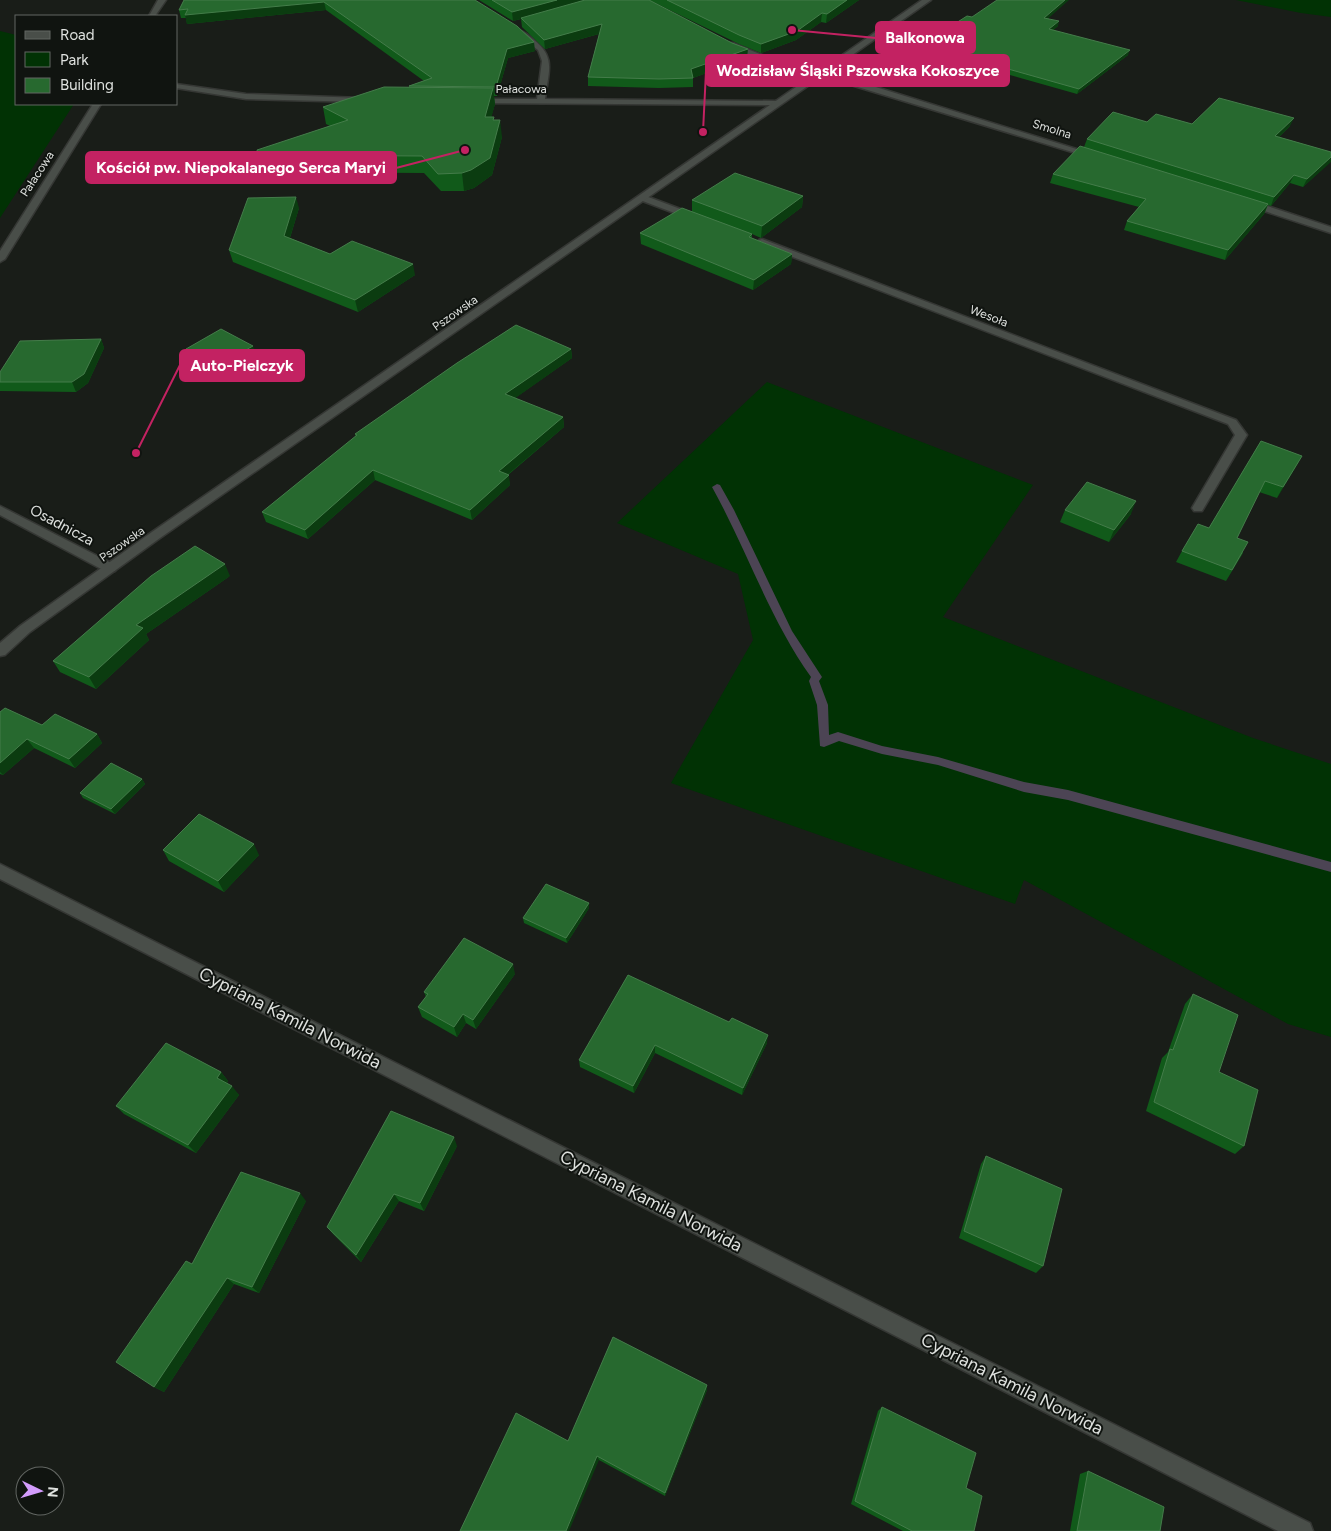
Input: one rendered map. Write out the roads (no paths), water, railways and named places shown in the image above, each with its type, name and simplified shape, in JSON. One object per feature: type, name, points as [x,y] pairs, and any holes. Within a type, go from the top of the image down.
[{"type":"street","points":[[153,15],[162,0]]},
{"type":"street","name":"Pszowska","points":[[0,651],[25,629],[110,568],[927,0]]},
{"type":"street","points":[[521,23],[511,26],[540,49],[546,61],[540,101]]},
{"type":"street","name":"Smolna","points":[[719,39],[818,76],[1106,159]]},
{"type":"street","points":[[178,86],[210,94],[264,98],[374,100]]},
{"type":"street","name":"Pałacowa","points":[[469,101],[777,103]]},
{"type":"street","name":"Pałacowa","points":[[0,259],[97,105]]},
{"type":"street","points":[[643,198],[702,220]]},
{"type":"street","points":[[1237,200],[1331,230]]},
{"type":"street","name":"Wesoła","points":[[755,240],[1232,422],[1241,435],[1198,508]]},
{"type":"street","name":"Osadnicza","points":[[0,510],[110,568]]},
{"type":"street","name":"Cypriana Kamila Norwida","points":[[0,871],[1302,1531]]},
{"type":"waterway","points":[[717,487],[730,510],[787,632],[817,677],[814,681],[821,698],[824,743],[838,736],[882,750],[938,761],[1024,787],[1068,795],[1331,867]]},
{"type":"place","name":"Balkonowa","points":[[792,30]]},
{"type":"place","name":"Wodzisław Śląski Pszowska Kokoszyce","points":[[703,132]]},
{"type":"place","name":"Kościół pw. Niepokalanego Serca Maryi","points":[[465,150]]},
{"type":"place","name":"Auto-Pielczyk","points":[[136,453]]}]
